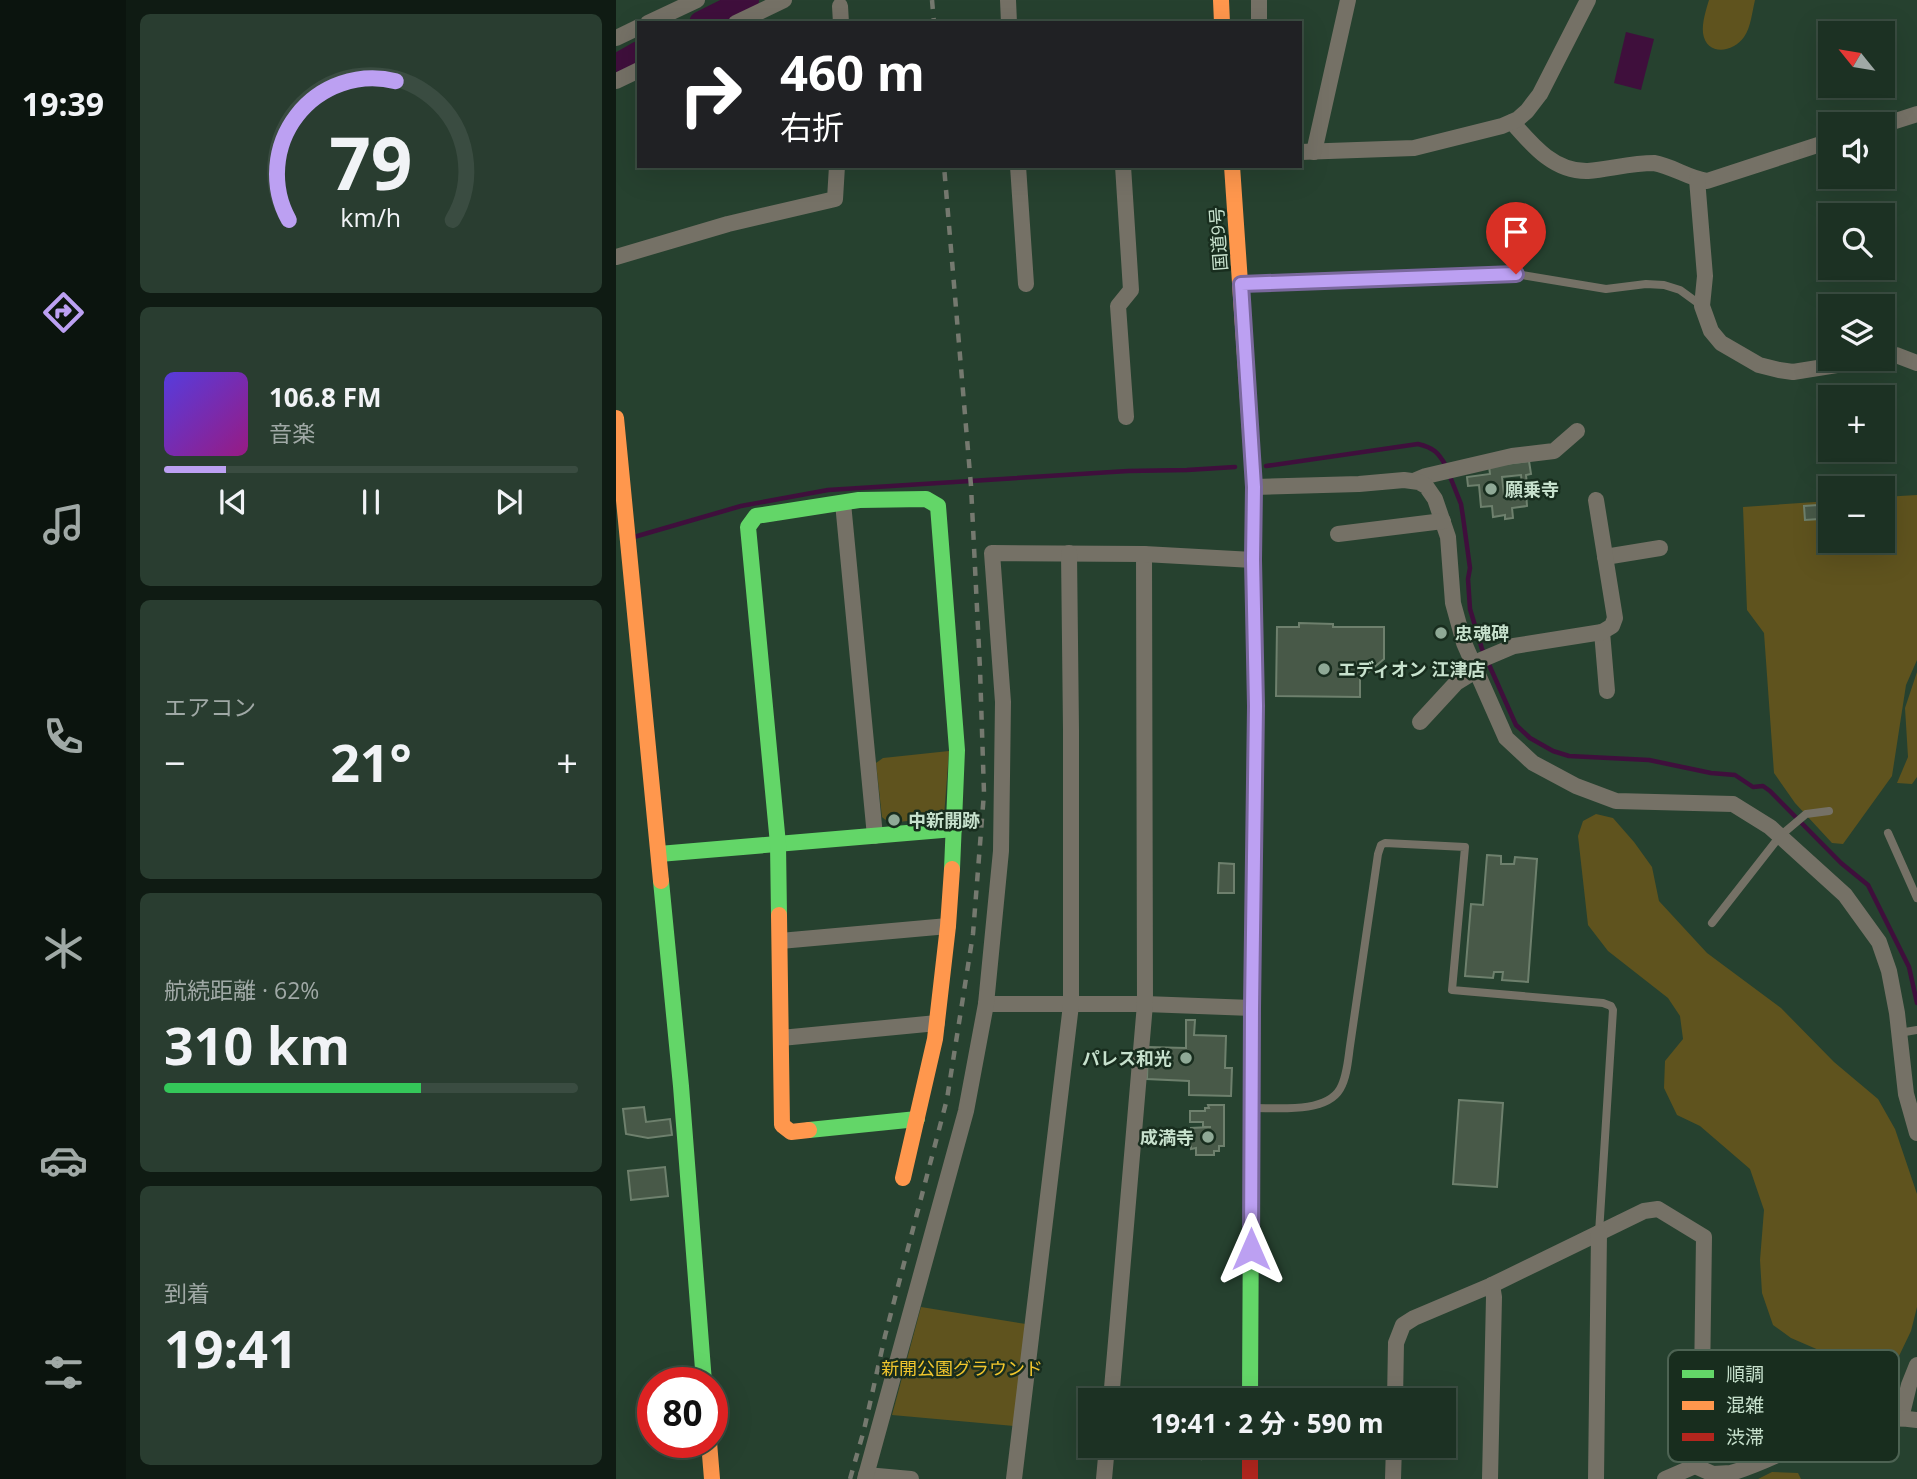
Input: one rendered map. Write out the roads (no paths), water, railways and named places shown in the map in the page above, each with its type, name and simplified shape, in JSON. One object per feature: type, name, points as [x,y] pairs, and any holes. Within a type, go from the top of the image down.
[{"type":"main road","points":[[1221,0],[1222,21]]},
{"type":"main road","name":"国道9号","points":[[1232,168],[1254,487],[1256,706],[1250,1388]]},
{"type":"main road","points":[[616,418],[682,1100],[703,1367]]},
{"type":"main road","points":[[903,1178],[917,1119],[937,1023],[948,926],[954,829],[957,750],[939,506],[926,499],[859,500],[755,516],[748,527],[778,844],[782,1125],[791,1132],[917,1119]]},
{"type":"main road","points":[[659,854],[954,829]]},
{"type":"main road","points":[[710,1458],[712,1479]]},
{"type":"main road","points":[[1250,1458],[1250,1479]]},
{"type":"street","points":[[652,21],[697,0]]},
{"type":"street","points":[[740,21],[783,0]]},
{"type":"street","points":[[1008,0],[1009,21]]},
{"type":"street","points":[[1259,0],[1259,21]]},
{"type":"street","points":[[1348,0],[1307,152],[1414,148],[1511,122],[1522,116],[1540,94],[1588,0]]},
{"type":"street","points":[[616,38],[637,28]]},
{"type":"street","points":[[616,81],[637,71]]},
{"type":"street","points":[[1895,121],[1917,114]]},
{"type":"street","points":[[1511,122],[1538,150],[1568,168],[1587,171],[1654,163],[1707,181],[1818,145]]},
{"type":"street","points":[[616,257],[728,224],[835,199],[837,168]]},
{"type":"street","points":[[1018,168],[1026,284]]},
{"type":"street","points":[[1123,168],[1131,290],[1118,306],[1126,417]]},
{"type":"street","points":[[1697,179],[1705,275],[1702,306],[1711,331],[1721,344],[1759,365],[1793,372],[1818,368]]},
{"type":"street","points":[[1895,355],[1917,363]]},
{"type":"street","points":[[1254,487],[1415,481],[1426,475],[1512,456],[1554,450],[1577,431]]},
{"type":"street","points":[[1415,481],[1428,489],[1435,499],[1448,537],[1453,603],[1464,643],[1481,660],[1506,738],[1533,764],[1576,786],[1616,801],[1733,804],[1785,832],[1846,895],[1879,942],[1889,971],[1906,1094],[1917,1133]]},
{"type":"street","points":[[1420,722],[1481,660],[1514,646],[1602,632],[1612,626],[1615,618],[1595,500]]},
{"type":"street","points":[[843,503],[875,836]]},
{"type":"street","points":[[1338,534],[1443,521]]},
{"type":"street","points":[[1605,557],[1660,548]]},
{"type":"street","points":[[911,1479],[865,1477],[966,1111],[986,1004],[1001,851],[1003,702],[992,553],[1144,554],[1253,560]]},
{"type":"street","points":[[1014,1479],[1071,1005],[1072,730],[1069,553]]},
{"type":"street","points":[[1112,1388],[1145,1004],[1144,554]]},
{"type":"street","points":[[1602,632],[1607,691]]},
{"type":"street","points":[[780,941],[948,926]]},
{"type":"street","points":[[986,1004],[1145,1004],[1252,1008]]},
{"type":"street","points":[[781,1038],[937,1023]]},
{"type":"street","points":[[1395,1388],[1396,1343],[1403,1325],[1644,1211],[1658,1209],[1704,1237],[1702,1350]]},
{"type":"street","points":[[1596,1479],[1599,1233]]},
{"type":"street","points":[[1490,1479],[1494,1297],[1492,1285]]},
{"type":"street","points":[[1909,1419],[1909,1385],[1917,1365]]},
{"type":"street","points":[[1104,1479],[1106,1458]]},
{"type":"street","points":[[1393,1479],[1394,1458]]},
{"type":"street","points":[[1665,1479],[1699,1462]]},
{"type":"street","points":[[1695,1466],[1713,1474],[1731,1473],[1756,1462]]},
{"type":"lane","points":[[1241,284],[1516,274],[1606,289],[1664,285],[1680,290],[1702,306]]},
{"type":"lane","points":[[1712,923],[1785,832],[1806,814],[1829,811]]},
{"type":"lane","points":[[1888,833],[1917,898]]},
{"type":"lane","points":[[1252,1108],[1319,1105],[1328,1101],[1341,1088],[1381,845],[1465,846],[1452,990],[1603,1003],[1611,1006],[1613,1010],[1599,1233]]},
{"type":"lane","points":[[1899,1034],[1917,1030]]},
{"type":"waterway","points":[[705,21],[747,0]]},
{"type":"waterway","points":[[616,66],[637,54]]},
{"type":"waterway","points":[[1266,466],[1418,444],[1435,451],[1446,466]]},
{"type":"waterway","points":[[634,537],[741,506],[828,490],[1235,467]]},
{"type":"waterway","points":[[1449,474],[1461,504],[1470,568],[1470,609],[1482,649],[1516,725],[1530,738],[1553,751],[1569,756],[1649,760],[1711,773],[1735,775],[1753,787],[1763,786],[1841,863],[1868,885],[1909,967],[1917,1003]]},
{"type":"railway","points":[[932,0],[934,21]]},
{"type":"railway","points":[[850,1479],[947,1099],[973,934],[984,793],[971,486],[944,168]]},
{"type":"place","name":"願乗寺","points":[[1491,489]]},
{"type":"place","name":"忠魂碑","points":[[1441,633]]},
{"type":"place","name":"エディオン 江津店","points":[[1324,669]]},
{"type":"place","name":"中新開跡","points":[[894,820]]},
{"type":"place","name":"パレス和光","points":[[1186,1058]]},
{"type":"place","name":"成満寺","points":[[1208,1137]]},
{"type":"park label","name":"新開公園グラウンド","points":[[962,1368]]}]
